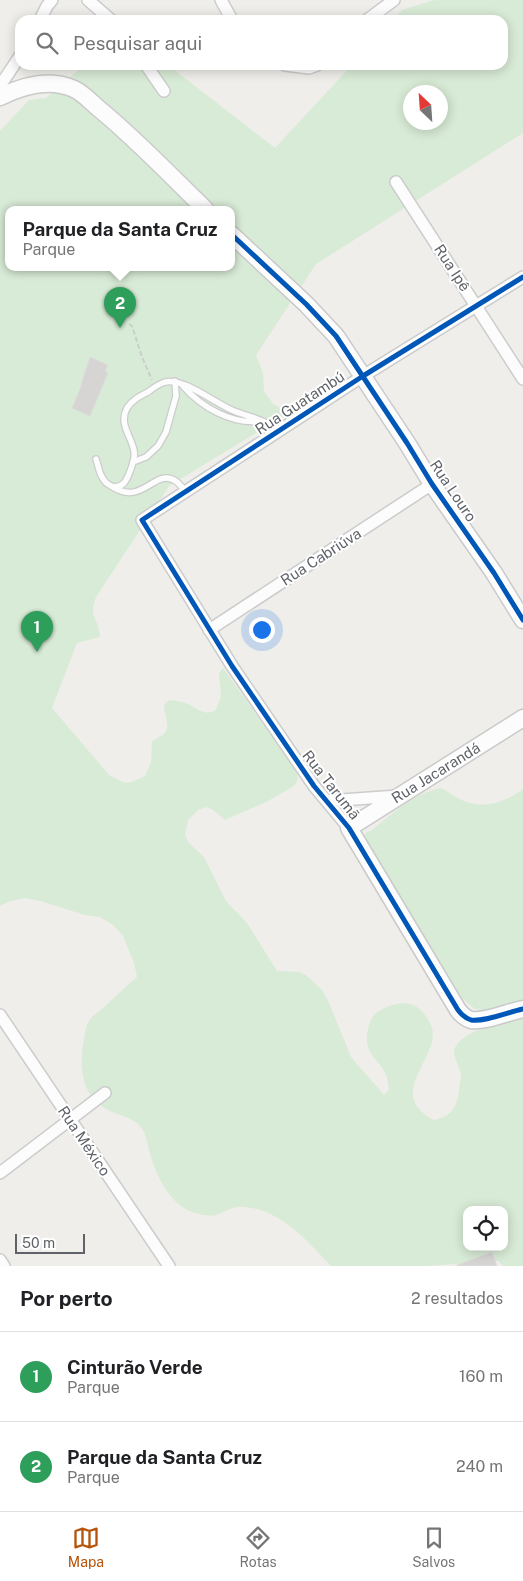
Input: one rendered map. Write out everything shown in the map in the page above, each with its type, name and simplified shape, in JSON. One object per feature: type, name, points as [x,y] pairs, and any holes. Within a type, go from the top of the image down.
[{"type":"street","points":[[42,15],[52,0]]},
{"type":"street","points":[[88,0],[105,15]]},
{"type":"street","points":[[221,0],[229,15]]},
{"type":"street","points":[[374,15],[394,0]]},
{"type":"street","points":[[0,86],[15,64]]},
{"type":"street","points":[[149,70],[164,91]]},
{"type":"street","points":[[0,97],[14,90],[35,84],[52,84],[75,90],[110,118],[202,206]]},
{"type":"street","name":"Rua Ipê","points":[[396,182],[523,379]]},
{"type":"street","name":"Rua Louro","points":[[235,238],[321,319],[336,336],[432,484],[494,572],[523,620]]},
{"type":"street","name":"Rua Guatambú","points":[[142,520],[363,376],[523,277]]},
{"type":"street","name":"Rua Cabriúva","points":[[209,630],[432,484]]},
{"type":"street","name":"Rua Tarumã","points":[[142,520],[232,666],[314,786],[349,828],[458,1010],[464,1017],[472,1020],[489,1018],[523,1009]]},
{"type":"street","name":"Rua Jacarandá","points":[[349,828],[523,718]]},
{"type":"street","name":"Rua Tarumã","points":[[327,801],[400,796]]},
{"type":"street","name":"Rua México","points":[[0,1015],[169,1266]]},
{"type":"street","points":[[0,1173],[105,1093]]},
{"type":"street","points":[[0,1260],[4,1266]]},
{"type":"lane","points":[[133,462],[146,457],[158,446],[166,432],[176,396],[175,381]]},
{"type":"lane","points":[[110,486],[118,486],[124,483],[133,462],[135,452],[124,426],[124,416],[128,407],[133,401],[164,382],[175,381],[232,410],[271,424],[278,432]]},
{"type":"lane","points":[[181,384],[198,400],[214,411],[246,421],[263,421]]},
{"type":"lane","points":[[96,459],[106,483],[118,491],[138,492],[164,478],[176,481],[185,491]]},
{"type":"path","points":[[128,324],[132,326],[142,357],[155,387]]},
{"type":"green space","points":[[434,0],[523,0],[523,133],[316,264],[256,355],[263,373],[264,391],[273,404],[290,411],[169,486],[96,597],[93,614],[100,637],[77,643],[52,708],[109,775],[125,783],[132,782],[145,776],[151,763],[152,741],[167,730],[164,705],[169,700],[180,701],[208,713],[216,710],[221,696],[219,673],[223,668],[297,771],[298,779],[294,786],[268,801],[225,820],[206,807],[198,810],[188,820],[185,835],[188,842],[204,857],[226,901],[247,923],[277,971],[299,972],[306,975],[322,990],[351,1057],[384,1095],[389,1090],[387,1077],[368,1048],[367,1035],[372,1018],[384,1008],[400,1003],[410,1004],[422,1011],[430,1023],[433,1035],[414,1085],[413,1098],[419,1109],[434,1120],[449,1114],[457,1102],[461,1075],[454,1049],[461,1040],[487,1026],[523,1016],[523,1266],[503,1266],[498,1261],[428,1266],[331,1266],[293,1229],[270,1214],[258,1209],[245,1207],[233,1208],[216,1215],[195,1213],[184,1208],[172,1197],[162,1184],[155,1169],[141,1127],[131,1119],[108,1110],[95,1101],[83,1076],[82,1048],[88,1023],[93,1016],[137,977],[134,963],[123,936],[113,925],[100,917],[85,915],[40,901],[25,898],[10,901],[0,906],[0,131],[29,100],[46,98],[78,70],[174,70],[275,148],[347,70],[508,70],[508,15],[398,15],[402,10]]},
{"type":"green space","points":[[441,788],[461,800],[480,805],[495,803],[523,789],[523,1003],[483,1010],[475,1009],[463,999],[366,842],[365,833],[372,830],[413,799]]},
{"type":"building","points":[[90,357],[108,365],[105,371],[108,373],[90,416],[72,408]]},
{"type":"building","points":[[492,1252],[497,1266],[457,1266],[457,1265]]},
{"type":"cycle path","points":[[235,238],[306,304],[336,336],[432,484],[494,573],[523,620]]},
{"type":"cycle path","points":[[523,277],[363,376],[142,520],[232,666],[314,786],[349,828],[458,1010],[467,1018],[477,1020],[523,1009]]},
{"type":"place","name":"Parque da Santa Cruz","points":[[120,328]]},
{"type":"place","name":"Cinturão Verde","points":[[37,652]]}]
